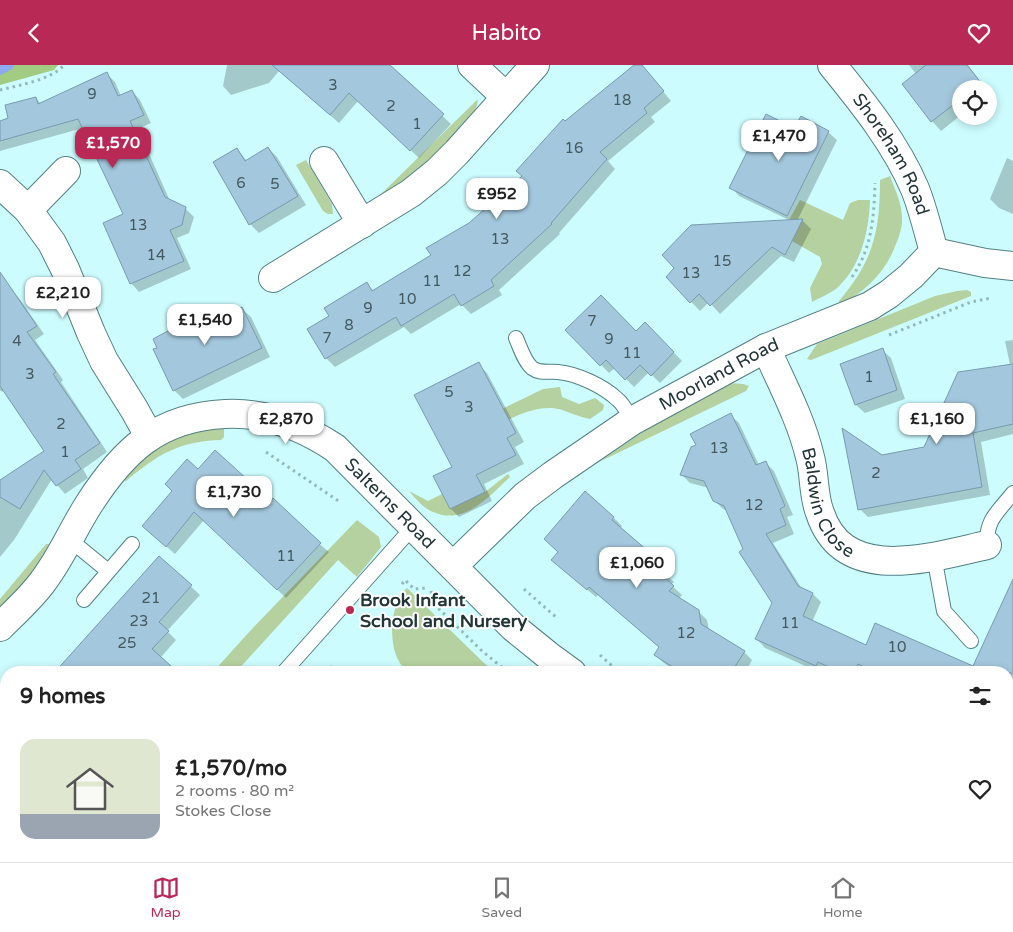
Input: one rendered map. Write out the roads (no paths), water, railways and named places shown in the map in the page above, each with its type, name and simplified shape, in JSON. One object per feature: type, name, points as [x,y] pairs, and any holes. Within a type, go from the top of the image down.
[{"type":"street","points":[[472,65],[506,97]]},
{"type":"street","points":[[273,278],[411,193],[458,152],[535,65]]},
{"type":"street","name":"Shoreham Road","points":[[832,65],[861,101],[895,152],[915,189],[934,251]]},
{"type":"street","points":[[324,161],[362,224]]},
{"type":"street","points":[[28,210],[66,171]]},
{"type":"street","points":[[0,184],[28,210],[52,243],[104,361],[134,409],[148,436]]},
{"type":"street","points":[[934,251],[985,263],[1013,266]]},
{"type":"street","name":"Moorland Road","points":[[453,566],[525,496],[632,421],[766,348],[870,306],[889,294],[911,276],[934,251]]},
{"type":"street","name":"Baldwin Close","points":[[766,348],[800,425],[810,458],[819,512],[828,533],[839,545],[854,554],[869,559],[888,561],[934,556],[987,545]]},
{"type":"street","name":"Salterns Road","points":[[0,627],[44,580],[89,505],[128,453],[148,436],[175,424],[212,415],[240,413],[269,417],[293,425],[314,434],[335,448],[513,627],[562,666]]},
{"type":"lane","points":[[516,337],[528,364],[534,369],[539,372],[559,372],[606,390],[619,400],[632,421]]},
{"type":"lane","points":[[987,545],[986,531],[992,519],[1013,493]]},
{"type":"lane","points":[[289,666],[413,527]]},
{"type":"lane","points":[[69,539],[108,571]]},
{"type":"lane","points":[[84,600],[132,544]]},
{"type":"lane","points":[[934,556],[944,611],[970,641]]},
{"type":"waterway","points":[[0,70],[9,65]]},
{"type":"place","name":"Brook Infant School and Nursery","points":[[350,610]]}]
